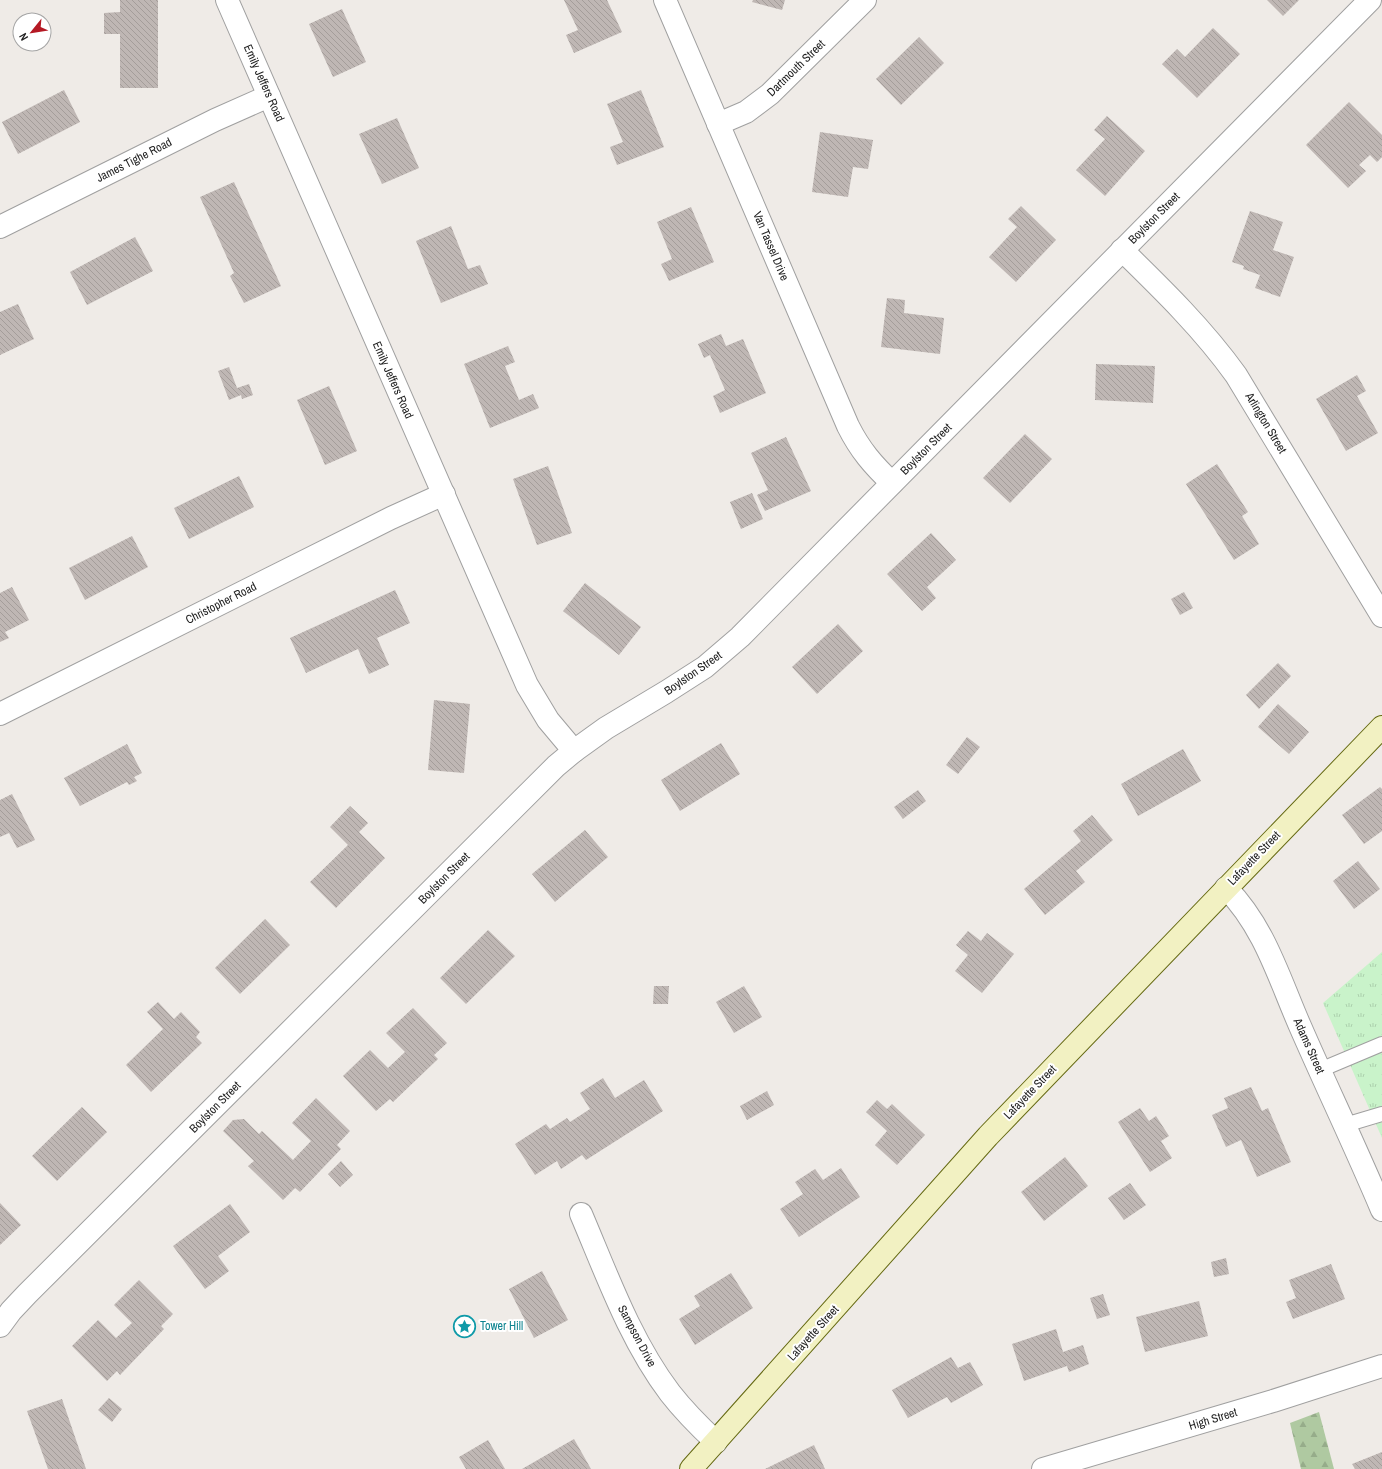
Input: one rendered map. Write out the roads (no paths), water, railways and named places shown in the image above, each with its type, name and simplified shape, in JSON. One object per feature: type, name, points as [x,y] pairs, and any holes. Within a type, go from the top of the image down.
[{"type":"main road","name":"Lafayette Street","points":[[691,1469],[963,1164],[1382,726]]},
{"type":"street","name":"Emily Jeffers Road","points":[[228,0],[527,685],[548,720],[574,751]]},
{"type":"street","name":"Van Tassel Drive","points":[[665,0],[848,426],[866,457],[892,483]]},
{"type":"street","name":"Dartmouth Street","points":[[718,124],[746,112],[770,94],[865,0]]},
{"type":"street","name":"Boylston Street","points":[[0,1326],[11,1311],[27,1294],[541,780],[574,751],[606,728],[685,681],[723,653],[1370,0]]},
{"type":"street","name":"James Tighe Road","points":[[0,227],[215,120],[269,96]]},
{"type":"street","name":"Arlington Street","points":[[1122,250],[1194,322],[1223,356],[1382,616]]},
{"type":"street","name":"Christopher Road","points":[[0,714],[384,522],[444,494]]},
{"type":"street","name":"Adams Street","points":[[1226,888],[1237,899],[1254,924],[1268,951],[1382,1210]]},
{"type":"street","name":"Sampson Drive","points":[[581,1214],[620,1306],[645,1354],[682,1408],[716,1442]]},
{"type":"street","name":"High Street","points":[[1043,1469],[1281,1399],[1382,1366]]},
{"type":"lane","points":[[1320,1070],[1382,1044]]},
{"type":"lane","points":[[1345,1125],[1382,1114]]},
{"type":"place","name":"Tower Hill","points":[[464,1326]]}]
